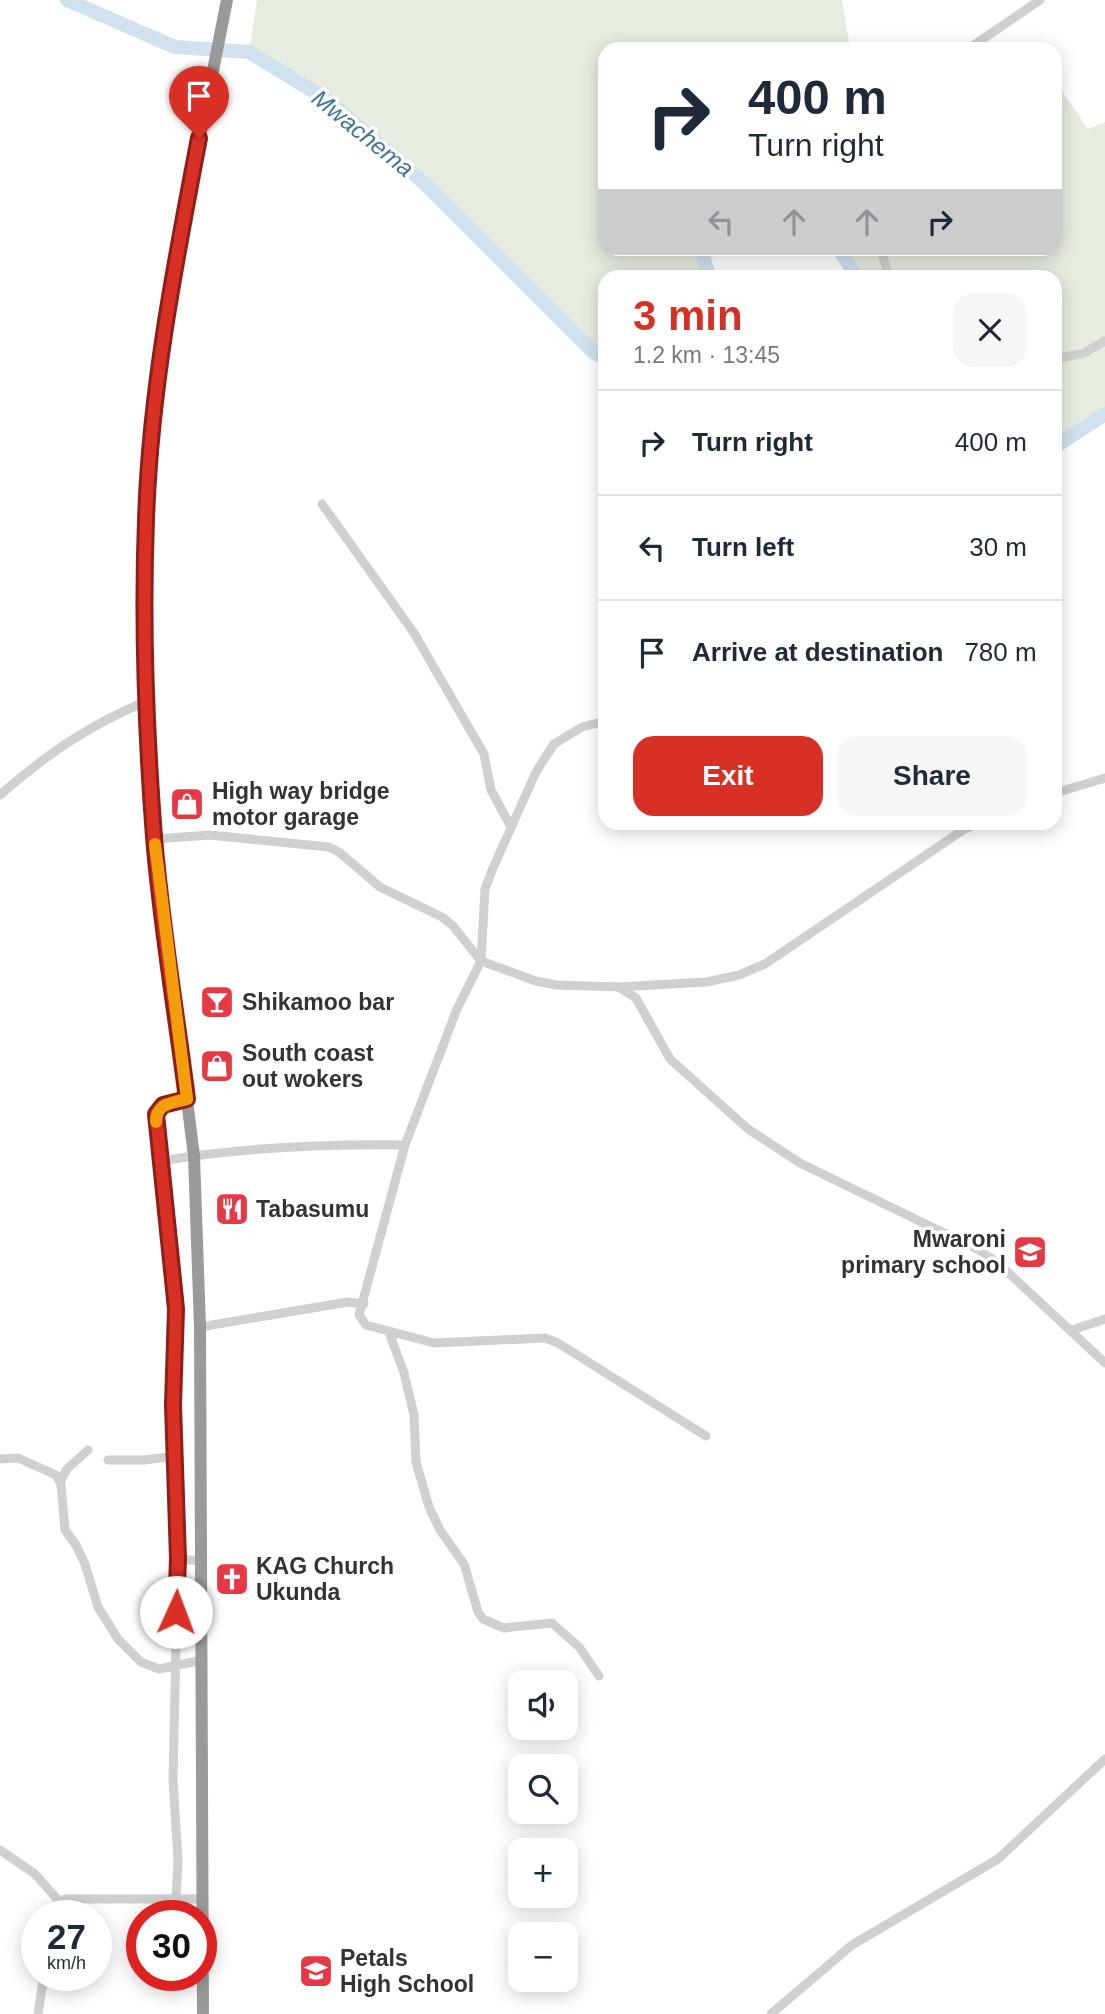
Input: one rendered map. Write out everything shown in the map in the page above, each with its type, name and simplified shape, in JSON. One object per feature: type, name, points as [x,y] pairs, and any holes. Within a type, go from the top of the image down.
[{"type":"highway","points":[[203,2014],[200,1327],[194,1156],[154,839],[146,701],[146,519],[156,395],[180,237],[227,0]]},
{"type":"street","points":[[977,42],[1040,0]]},
{"type":"street","points":[[1062,358],[1084,353],[1105,341]]},
{"type":"street","points":[[322,504],[414,633],[484,754],[491,790],[512,827]]},
{"type":"street","points":[[0,795],[70,739],[107,718],[146,701]]},
{"type":"street","points":[[598,723],[582,727],[554,744],[536,772],[485,889],[481,961],[447,1035],[405,1145],[359,1315],[361,1321],[389,1332],[434,1343],[545,1338],[558,1343],[706,1436]]},
{"type":"street","points":[[1062,791],[1105,778]]},
{"type":"street","points":[[154,839],[210,835],[330,847],[380,887],[442,917],[453,926],[481,961],[556,985],[619,987],[706,982],[739,975],[765,964],[963,830]]},
{"type":"street","points":[[619,987],[636,998],[670,1059],[748,1129],[800,1163],[979,1250],[998,1262],[1105,1363]]},
{"type":"street","points":[[176,1899],[174,1665],[178,1559],[173,1405],[176,1309],[156,1114],[163,1105],[187,1099]]},
{"type":"street","points":[[161,1161],[253,1148],[318,1144],[405,1145]]},
{"type":"street","points":[[200,1327],[340,1303],[364,1304]]},
{"type":"street","points":[[1072,1330],[1105,1319]]},
{"type":"street","points":[[389,1332],[404,1373],[414,1415],[416,1462],[429,1507],[440,1530],[464,1564],[478,1612],[483,1619],[504,1628],[552,1623],[579,1647],[599,1676]]},
{"type":"street","points":[[60,1482],[67,1469],[88,1450]]},
{"type":"street","points":[[108,1460],[144,1460],[175,1456]]},
{"type":"street","points":[[0,1459],[18,1458],[56,1475],[60,1482],[65,1530],[76,1545],[98,1607],[118,1639],[141,1662],[159,1669],[202,1660]]},
{"type":"street","points":[[178,1559],[201,1561]]},
{"type":"street","points":[[771,2014],[852,1945],[999,1858],[1105,1759]]},
{"type":"street","points":[[0,1850],[35,1874],[59,1900],[204,1899]]},
{"type":"street","points":[[38,2014],[42,1991]]},
{"type":"shaded area","points":[[257,0],[842,0],[849,42],[598,42],[598,256],[703,256],[707,270],[598,270],[598,355],[424,183],[329,101],[249,52]]},
{"type":"shaded area","points":[[1062,91],[1088,129],[1105,122],[1105,414],[1062,442],[1062,270],[852,270],[843,256],[1062,256]]},
{"type":"waterway","name":"Mwachema","points":[[67,0],[175,47],[249,52],[329,101],[424,183],[598,355]]},
{"type":"waterway","name":"Mwachema","points":[[703,256],[707,270]]},
{"type":"waterway","name":"Mwachema","points":[[843,256],[852,270]]},
{"type":"waterway","name":"Mwachema","points":[[1062,442],[1105,414]]},
{"type":"slow traffic","points":[[155,844],[187,1099],[163,1105],[156,1114],[156,1122]]},
{"type":"place","name":"High way bridge motor garage","points":[[187,804]]},
{"type":"place","name":"Shikamoo bar","points":[[217,1002]]},
{"type":"place","name":"South coast out wokers","points":[[217,1066]]},
{"type":"place","name":"Tabasumu","points":[[232,1209]]},
{"type":"place","name":"Mwaroni primary school","points":[[1030,1252]]},
{"type":"place","name":"KAG Church Ukunda","points":[[232,1579]]},
{"type":"place","name":"Petals High School","points":[[316,1971]]},
{"type":"route","points":[[176,1612],[178,1559],[173,1405],[176,1309],[156,1114],[163,1105],[187,1099],[154,839],[146,701],[146,519],[156,395],[166,319],[199,138]]}]
